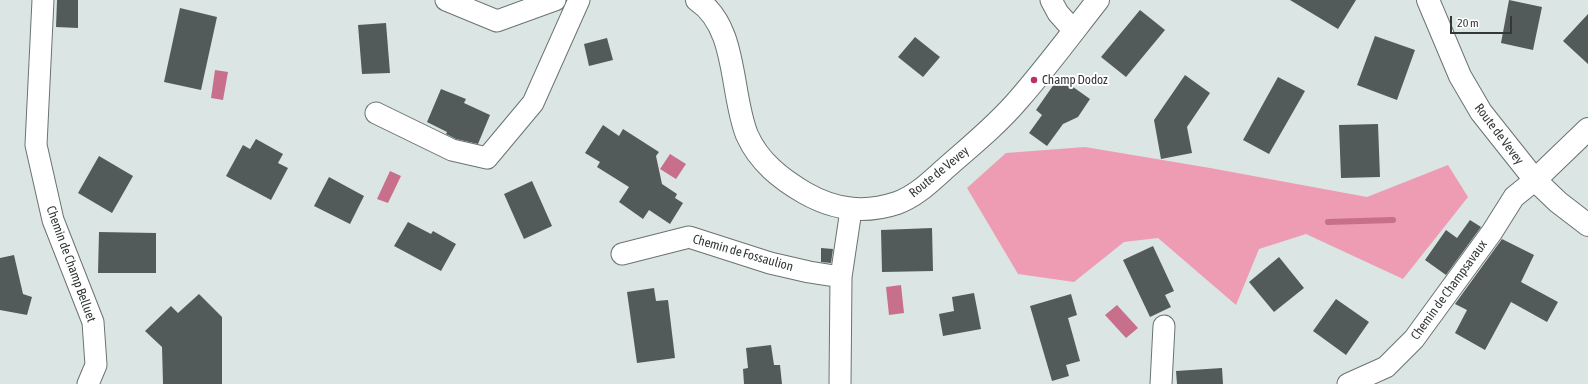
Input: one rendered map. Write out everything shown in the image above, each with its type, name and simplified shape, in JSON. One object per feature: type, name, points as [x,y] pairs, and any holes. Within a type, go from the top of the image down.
[{"type":"street","name":"Chemin de Champ Belluet","points":[[43,0],[36,145],[52,220],[93,322],[96,365],[88,384]]},
{"type":"street","points":[[446,0],[497,22],[555,0]]},
{"type":"street","points":[[376,113],[452,150],[487,158],[533,103],[579,0]]},
{"type":"street","name":"Route de Vevey","points":[[697,0],[708,7],[720,26],[727,46],[739,108],[748,136],[758,154],[770,169],[794,187],[821,201],[851,210],[881,207],[898,202],[917,192],[969,147],[1018,100],[1098,0]]},
{"type":"street","points":[[1051,0],[1058,13],[1074,31]]},
{"type":"street","name":"Route de Vevey","points":[[1428,0],[1460,76],[1481,112],[1535,180],[1558,202],[1588,225]]},
{"type":"street","points":[[1535,180],[1588,129]]},
{"type":"street","name":"Chemin de Champsavaux","points":[[1348,384],[1386,366],[1414,339],[1492,232],[1514,198],[1535,180]]},
{"type":"street","points":[[840,384],[841,277],[851,210]]},
{"type":"street","name":"Chemin de Fossaulion","points":[[622,254],[689,237],[770,263],[809,272],[841,277]]},
{"type":"street","points":[[1161,384],[1164,326]]},
{"type":"shaded area","points":[[215,70],[228,72],[223,100],[211,98]]},
{"type":"shaded area","points":[[1085,147],[1367,197],[1448,165],[1468,197],[1403,279],[1306,234],[1259,249],[1236,305],[1158,238],[1124,242],[1074,282],[1018,274],[967,188],[1006,153]]},
{"type":"shaded area","points":[[670,154],[686,164],[676,179],[660,169]]},
{"type":"shaded area","points":[[390,171],[401,176],[388,203],[377,199]]},
{"type":"shaded area","points":[[901,285],[904,313],[889,315],[886,287]]},
{"type":"shaded area","points":[[1117,305],[1138,328],[1126,338],[1105,315]]},
{"type":"building","points":[[57,0],[78,0],[78,28],[56,27]]},
{"type":"building","points":[[1290,0],[1356,0],[1338,29]]},
{"type":"building","points":[[1509,0],[1542,7],[1533,50],[1501,43]]},
{"type":"building","points":[[180,8],[217,17],[201,90],[164,82]]},
{"type":"building","points":[[1140,10],[1165,30],[1126,77],[1101,57]]},
{"type":"building","points":[[1588,14],[1588,64],[1563,41]]},
{"type":"building","points":[[386,23],[390,73],[362,74],[358,25]]},
{"type":"building","points":[[1375,36],[1415,50],[1397,100],[1357,85]]},
{"type":"building","points":[[915,37],[940,57],[923,77],[898,57]]},
{"type":"building","points":[[607,38],[613,60],[589,66],[584,44]]},
{"type":"building","points":[[1185,75],[1210,93],[1187,127],[1192,153],[1161,159],[1154,120]]},
{"type":"building","points":[[1059,77],[1090,99],[1078,117],[1063,124],[1047,146],[1029,133],[1042,115],[1036,110]]},
{"type":"building","points":[[1278,77],[1305,91],[1269,154],[1243,140]]},
{"type":"building","points":[[441,89],[466,99],[464,103],[490,115],[478,144],[456,139],[446,134],[447,132],[427,122]]},
{"type":"building","points":[[1378,124],[1380,177],[1341,178],[1339,125]]},
{"type":"building","points":[[603,125],[619,136],[623,129],[659,152],[656,156],[662,184],[677,194],[675,198],[683,203],[670,224],[649,210],[643,219],[619,202],[629,187],[597,167],[600,162],[585,153]]},
{"type":"building","points":[[256,139],[283,154],[278,163],[288,168],[271,200],[226,176],[243,145],[250,149]]},
{"type":"building","points":[[99,156],[133,176],[112,213],[78,193]]},
{"type":"building","points":[[329,177],[364,196],[350,224],[314,206]]},
{"type":"building","points":[[532,181],[552,226],[524,239],[504,194]]},
{"type":"building","points":[[1470,220],[1481,227],[1446,275],[1425,260],[1446,230],[1457,238]]},
{"type":"building","points":[[408,222],[431,234],[433,231],[456,244],[441,271],[394,246]]},
{"type":"building","points":[[932,228],[933,271],[882,272],[881,230]]},
{"type":"building","points":[[99,232],[156,233],[156,273],[98,273]]},
{"type":"building","points":[[1502,239],[1534,255],[1521,282],[1558,302],[1547,322],[1511,302],[1485,350],[1455,333],[1467,310],[1455,304]]},
{"type":"building","points":[[1153,246],[1174,291],[1165,295],[1171,307],[1150,317],[1123,260]]},
{"type":"building","points":[[821,248],[833,249],[831,263],[821,262]]},
{"type":"building","points":[[14,255],[23,294],[32,297],[27,315],[0,310],[0,258]]},
{"type":"building","points":[[1279,257],[1304,288],[1274,312],[1249,282]]},
{"type":"building","points":[[654,288],[656,301],[668,300],[675,358],[637,363],[627,292]]},
{"type":"building","points":[[974,293],[981,329],[943,336],[939,314],[954,311],[952,297]]},
{"type":"building","points":[[199,294],[222,317],[222,384],[163,384],[162,347],[145,331],[171,306],[178,313]]},
{"type":"building","points":[[1071,294],[1077,315],[1068,318],[1080,361],[1066,365],[1069,376],[1052,381],[1030,306]]},
{"type":"building","points":[[1336,299],[1369,322],[1346,355],[1313,331]]},
{"type":"building","points":[[771,345],[774,365],[780,365],[782,384],[744,384],[743,369],[748,368],[746,348]]},
{"type":"building","points":[[1222,368],[1223,384],[1177,384],[1176,371]]},
{"type":"waterway","points":[[1328,222],[1393,220]]},
{"type":"place","name":"Champ Dodoz","points":[[1034,80]]}]
